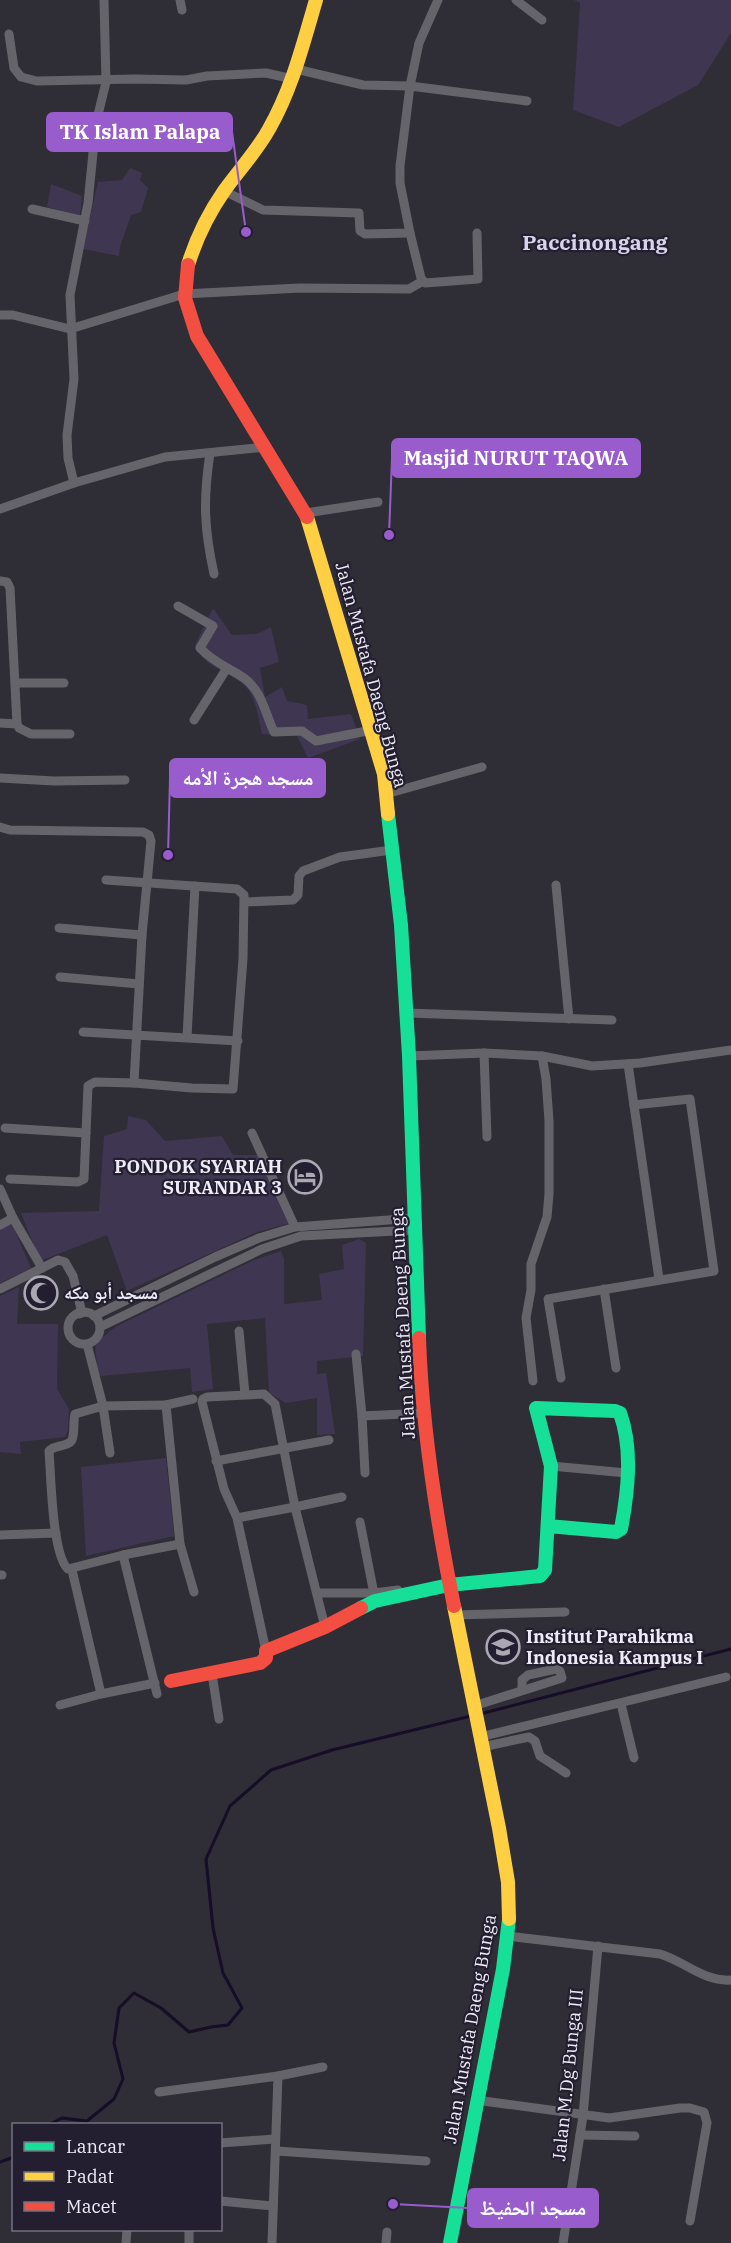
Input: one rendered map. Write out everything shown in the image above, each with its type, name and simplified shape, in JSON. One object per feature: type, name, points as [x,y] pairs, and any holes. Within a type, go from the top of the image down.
[{"type":"main road","points":[[184,294],[186,278],[205,222],[224,192],[261,144],[294,74],[316,0]]},
{"type":"main road","name":"Jalan Mustafa Daeng Bunga","points":[[184,294],[189,320],[197,336],[306,513],[384,774],[401,925],[407,1013],[420,1378],[432,1488],[508,1882],[509,1903],[507,1936],[450,2243]]},
{"type":"main road","points":[[171,1681],[260,1663],[266,1658],[266,1652],[325,1627],[375,1597],[449,1585],[540,1576],[545,1570],[551,1466],[536,1408],[615,1411],[622,1417],[626,1445],[627,1473],[622,1528],[616,1532],[548,1526]]},
{"type":"street","points":[[74,483],[68,458],[67,435],[74,379],[70,295],[85,220],[96,123],[106,79],[104,0]]},
{"type":"street","points":[[423,281],[400,183],[400,166],[410,86],[419,43],[438,0]]},
{"type":"street","points":[[516,0],[542,20]]},
{"type":"street","points":[[9,34],[14,68],[21,77],[37,81],[186,80],[219,75],[294,74],[363,85],[410,86],[527,101]]},
{"type":"street","points":[[224,192],[263,210],[359,213],[362,233],[410,233]]},
{"type":"street","points":[[32,209],[85,220]]},
{"type":"street","points":[[0,315],[13,315],[70,329],[184,294],[300,288],[409,289],[423,281],[425,283],[477,279],[477,233]]},
{"type":"street","points":[[0,509],[74,483],[165,457],[267,447]]},
{"type":"street","points":[[210,453],[204,490],[206,537],[214,574]]},
{"type":"street","points":[[306,513],[378,502]]},
{"type":"street","points":[[0,580],[7,582],[10,588],[17,724],[26,733],[70,734]]},
{"type":"street","points":[[178,606],[213,626],[200,648],[207,656],[245,679],[259,694],[274,732],[302,732],[316,741],[372,730]]},
{"type":"street","points":[[194,720],[227,668]]},
{"type":"street","points":[[16,683],[63,683]]},
{"type":"street","points":[[0,723],[17,724]]},
{"type":"street","points":[[386,794],[482,767]]},
{"type":"street","points":[[0,778],[54,781],[125,780]]},
{"type":"street","points":[[0,827],[10,830],[143,832],[149,836],[151,841],[138,984],[134,1083]]},
{"type":"street","points":[[245,902],[294,900],[298,895],[299,876],[303,871],[340,857],[392,850]]},
{"type":"street","points":[[10,1179],[82,1181],[86,1176],[88,1086],[95,1082],[233,1089],[244,895],[237,889],[106,880]]},
{"type":"street","points":[[556,885],[569,1019]]},
{"type":"street","points":[[187,1037],[195,886]]},
{"type":"street","points":[[59,928],[142,935]]},
{"type":"street","points":[[60,976],[138,984]]},
{"type":"street","points":[[407,1013],[523,1015],[612,1020]]},
{"type":"street","points":[[83,1032],[237,1041]]},
{"type":"street","points":[[409,1056],[484,1053],[542,1056],[592,1066],[628,1064],[731,1050]]},
{"type":"street","points":[[484,1053],[487,1137]]},
{"type":"street","points":[[533,1381],[526,1318],[531,1290],[531,1264],[547,1217],[549,1194],[549,1121],[542,1056]]},
{"type":"street","points":[[628,1064],[659,1279]]},
{"type":"street","points":[[561,1378],[548,1299],[714,1271],[690,1099],[634,1105]]},
{"type":"street","points":[[4,1128],[86,1133]]},
{"type":"street","points":[[252,1133],[295,1227]]},
{"type":"street","points":[[0,1189],[42,1268]]},
{"type":"street","points":[[0,1225],[14,1218]]},
{"type":"street","points":[[385,1219],[385,1231]]},
{"type":"street","points":[[94,1316],[215,1257],[295,1227],[385,1219],[415,1224]]},
{"type":"street","points":[[100,1327],[217,1270],[301,1236],[385,1231],[415,1224]]},
{"type":"street","points":[[0,1288],[58,1260],[64,1262],[73,1276],[82,1313],[70,1322],[70,1334],[75,1341],[87,1344]]},
{"type":"street","points":[[604,1289],[616,1368]]},
{"type":"street","points":[[79,1314],[88,1313],[94,1316],[100,1327],[98,1336],[87,1344]]},
{"type":"street","points":[[239,1331],[245,1394]]},
{"type":"street","points":[[87,1344],[103,1406],[110,1453]]},
{"type":"street","points":[[356,1354],[365,1473]]},
{"type":"street","points":[[266,1652],[237,1518],[224,1489],[203,1399],[264,1394],[275,1404],[295,1507],[325,1627]]},
{"type":"street","points":[[180,1544],[123,1555],[72,1570],[66,1568],[62,1563],[56,1533],[50,1450],[53,1447],[67,1444],[73,1438],[75,1414],[103,1406],[166,1405],[193,1399]]},
{"type":"street","points":[[166,1405],[180,1544],[194,1592]]},
{"type":"street","points":[[362,1416],[424,1413]]},
{"type":"street","points":[[216,1461],[329,1440]]},
{"type":"street","points":[[551,1466],[627,1473]]},
{"type":"street","points":[[237,1518],[342,1497]]},
{"type":"street","points":[[317,1593],[375,1597],[360,1522]]},
{"type":"street","points":[[0,1535],[56,1533]]},
{"type":"street","points":[[123,1555],[157,1694]]},
{"type":"street","points":[[72,1570],[101,1694]]},
{"type":"street","points":[[455,1615],[565,1611]]},
{"type":"street","points":[[212,1674],[219,1719]]},
{"type":"street","points":[[480,1739],[726,1677]]},
{"type":"street","points":[[60,1705],[155,1683]]},
{"type":"street","points":[[475,1708],[522,1690]]},
{"type":"street","points":[[621,1704],[634,1758]]},
{"type":"street","points":[[480,1739],[530,1737],[535,1741],[540,1756],[566,1773]]},
{"type":"street","points":[[507,1936],[660,1954],[683,1963],[705,1976],[718,1980],[731,1980]]},
{"type":"street","name":"Jalan M.Dg Bunga III","points":[[562,2243],[583,2116],[597,1946]]},
{"type":"street","points":[[159,2092],[278,2076],[323,2067]]},
{"type":"street","points":[[272,2243],[278,2076]]},
{"type":"street","points":[[476,2100],[609,2118],[680,2108],[704,2112],[707,2123],[690,2221]]},
{"type":"street","points":[[580,2135],[635,2136]]},
{"type":"street","points":[[222,2144],[276,2139]]},
{"type":"street","points":[[276,2151],[426,2161]]},
{"type":"street","points":[[222,2202],[273,2206]]},
{"type":"street","points":[[386,2243],[387,2232]]},
{"type":"shaded area","points":[[574,0],[731,0],[731,33],[698,85],[619,127],[573,110],[580,3]]},
{"type":"shaded area","points":[[130,168],[142,173],[140,180],[148,188],[141,212],[131,215],[119,256],[83,249],[98,182],[122,180]]},
{"type":"shaded area","points":[[51,184],[82,196],[80,216],[47,207]]},
{"type":"shaded area","points":[[213,608],[232,635],[257,634],[271,627],[279,662],[260,668],[265,697],[282,687],[287,701],[307,705],[308,719],[351,714],[360,739],[308,758],[297,736],[262,734],[249,691],[239,681],[204,659],[195,645]]},
{"type":"shaded area","points":[[128,1116],[146,1120],[165,1141],[222,1136],[233,1155],[257,1155],[291,1223],[257,1232],[127,1291],[107,1235],[40,1261],[21,1213],[99,1211],[104,1136],[127,1129]]},
{"type":"shaded area","points":[[12,1224],[31,1268],[0,1283],[0,1229]]},
{"type":"shaded area","points":[[359,1239],[366,1243],[363,1356],[317,1361],[317,1374],[326,1373],[335,1434],[317,1435],[317,1398],[286,1403],[269,1393],[265,1318],[207,1324],[213,1389],[192,1392],[190,1368],[100,1376],[95,1343],[117,1326],[254,1260],[281,1251],[284,1259],[284,1304],[322,1300],[319,1274],[344,1269],[342,1245]]},
{"type":"shaded area","points":[[19,1287],[17,1324],[58,1324],[57,1389],[69,1409],[68,1430],[65,1437],[20,1442],[21,1454],[0,1452],[0,1296]]},
{"type":"shaded area","points":[[166,1458],[174,1536],[86,1556],[81,1467]]},
{"type":"waterway","points":[[480,1714],[731,1649]]},
{"type":"waterway","points":[[52,2123],[62,2118],[87,2121],[114,2099],[123,2079],[114,2043],[119,2008],[134,1993],[161,2008],[189,2032],[228,2025],[242,2008],[223,1973],[213,1928],[206,1859],[230,1806],[271,1770],[332,1750],[471,1716]]},
{"type":"waterway","points":[[0,2162],[12,2158]]},
{"type":"traffic: fast","points":[[388,814],[401,925],[409,1056],[419,1338]]},
{"type":"traffic: fast","points":[[361,1608],[375,1601],[449,1585],[540,1576],[545,1570],[551,1466],[536,1408],[620,1413],[628,1456],[626,1500],[621,1529],[616,1532],[548,1526]]},
{"type":"traffic: fast","points":[[450,2243],[503,1969],[509,1919]]},
{"type":"traffic: slow","points":[[188,265],[213,209],[259,145],[277,114],[296,66],[316,0]]},
{"type":"traffic: slow","points":[[307,517],[384,774],[388,814]]},
{"type":"traffic: slow","points":[[454,1606],[499,1828],[508,1882],[509,1919]]},
{"type":"traffic: jam","points":[[188,265],[185,298],[197,336],[307,517]]},
{"type":"traffic: jam","points":[[419,1338],[423,1405],[431,1472],[454,1606]]},
{"type":"traffic: jam","points":[[171,1681],[260,1663],[266,1658],[266,1651],[325,1627],[361,1608]]},
{"type":"place","name":"TK Islam Palapa","points":[[246,232]]},
{"type":"place","name":"Masjid NURUT TAQWA","points":[[389,535]]},
{"type":"place","name":"مسجد هجرة الأمه","points":[[168,855]]},
{"type":"place","name":"PONDOK SYARIAH SURANDAR 3","points":[[305,1177]]},
{"type":"place","name":"مسجد أبو مكه","points":[[41,1293]]},
{"type":"place","name":"Institut Parahikma Indonesia Kampus I","points":[[503,1647]]},
{"type":"place","name":"مسجد الحفيظ","points":[[393,2204]]},
{"type":"district","name":"Paccinongang","points":[[595,243]]}]
